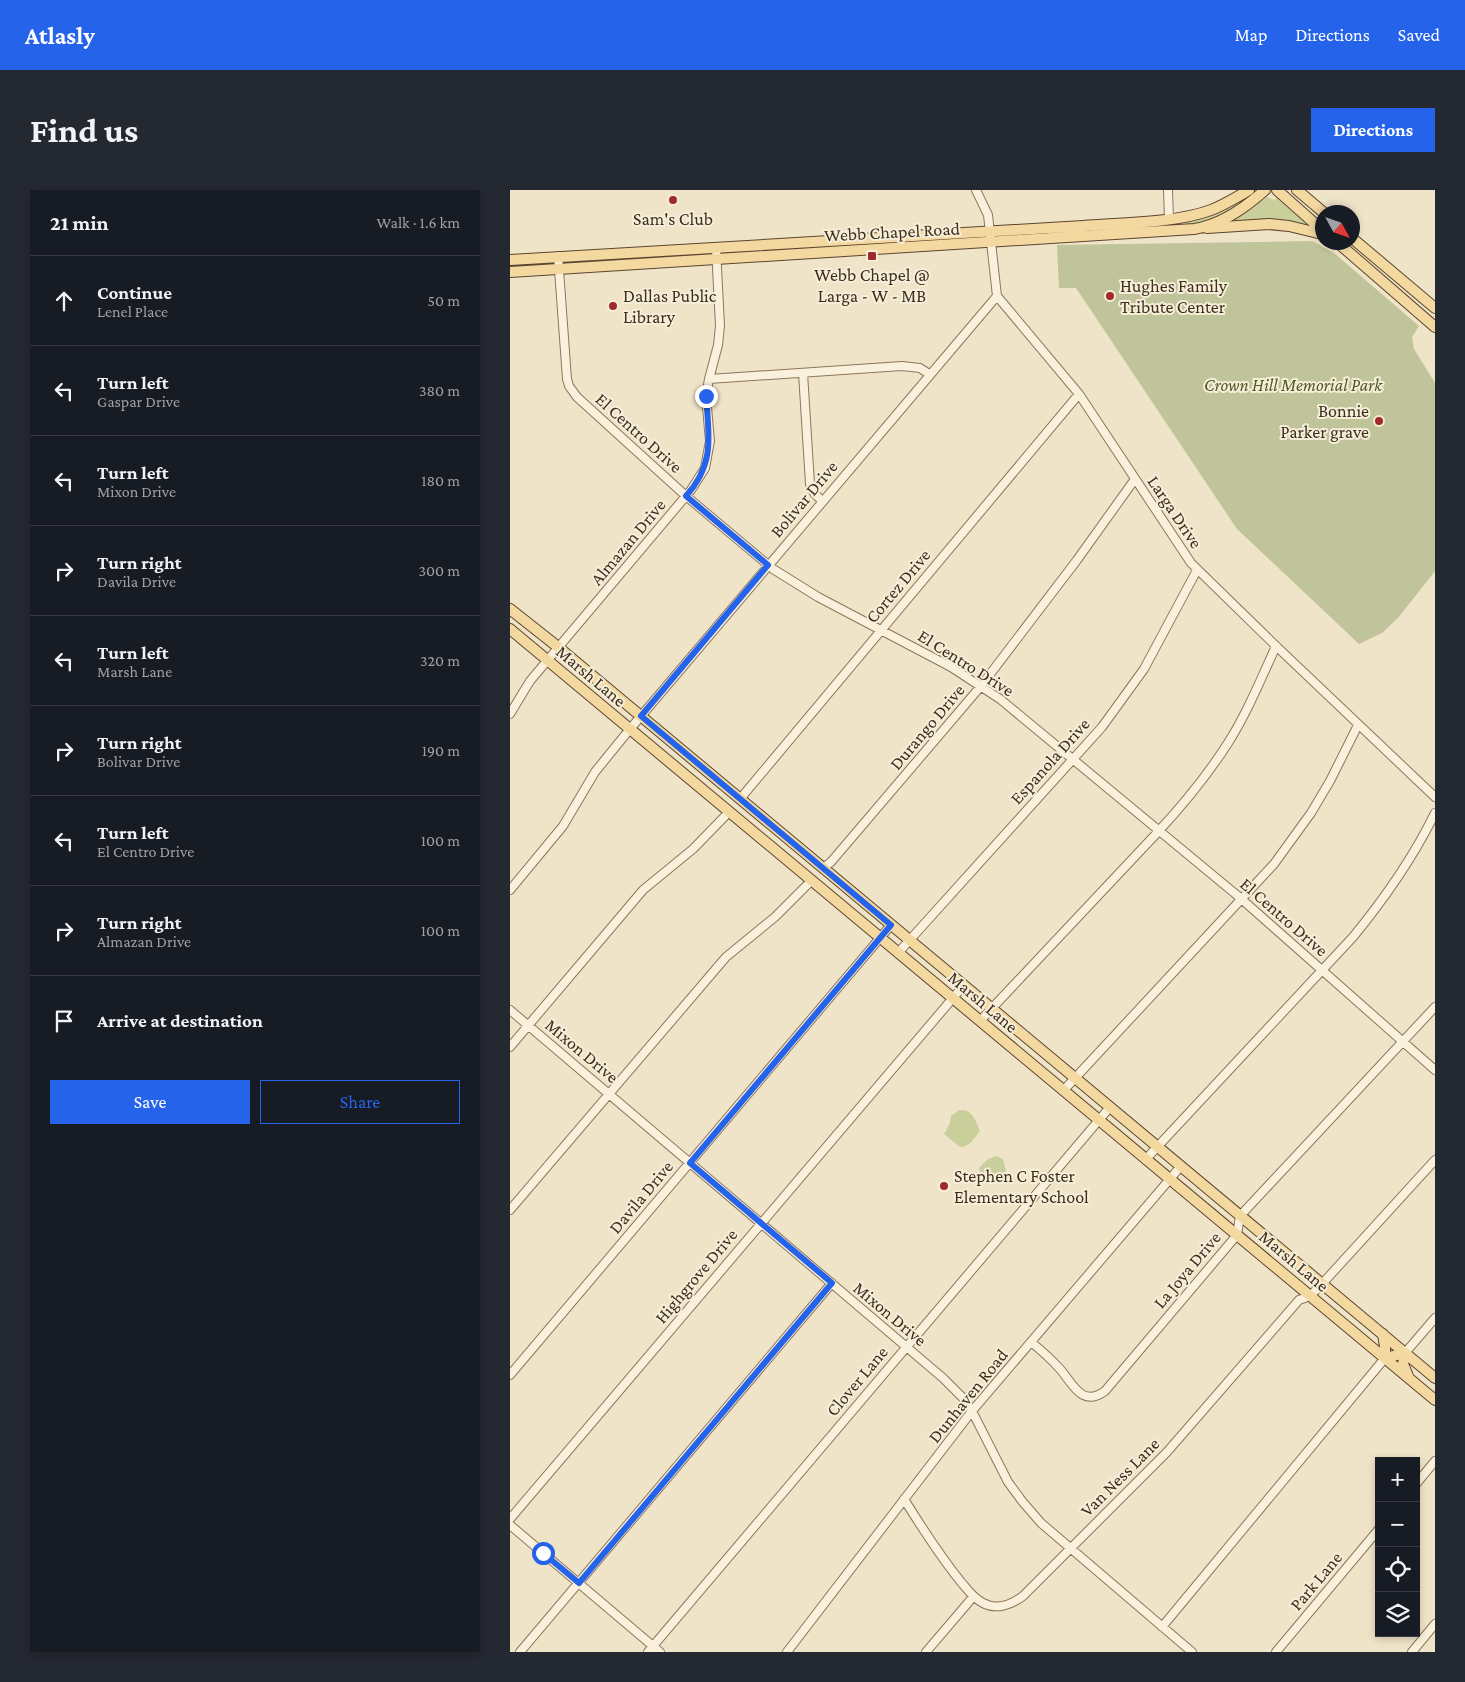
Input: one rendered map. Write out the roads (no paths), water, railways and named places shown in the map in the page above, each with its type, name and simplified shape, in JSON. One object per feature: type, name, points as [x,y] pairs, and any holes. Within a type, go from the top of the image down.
[{"type":"main road","name":"Webb Chapel Road","points":[[510,260],[558,256],[716,254],[880,249],[992,243],[1187,217],[1211,210],[1249,190]]},
{"type":"main road","name":"Webb Chapel Road","points":[[510,272],[559,269],[879,238],[990,232],[1170,231],[1203,228],[1237,212],[1265,190]]},
{"type":"main road","points":[[1277,190],[1315,224]]},
{"type":"main road","points":[[1298,190],[1315,206]]},
{"type":"main road","points":[[1169,219],[1170,231]]},
{"type":"main road","points":[[1203,228],[1216,229],[1268,224],[1289,226],[1315,232]]},
{"type":"main road","points":[[879,238],[880,249]]},
{"type":"main road","points":[[1360,245],[1435,308]]},
{"type":"main road","points":[[1346,250],[1435,327]]},
{"type":"main road","points":[[1393,290],[1402,279]]},
{"type":"main road","points":[[1415,309],[1424,298]]},
{"type":"main road","name":"Marsh Lane","points":[[510,609],[740,798],[1435,1378]]},
{"type":"main road","name":"Marsh Lane","points":[[510,628],[547,661],[1435,1400]]},
{"type":"main road","points":[[729,812],[740,798]]},
{"type":"main road","points":[[811,881],[823,868]]},
{"type":"main road","points":[[1382,1334],[1385,1358],[1405,1353],[1403,1364],[1408,1377]]},
{"type":"street","points":[[976,190],[988,216],[996,296]]},
{"type":"street","points":[[1168,190],[1169,219]]},
{"type":"street","name":"Almazan Drive","points":[[510,714],[530,682],[686,496],[702,473],[710,441],[706,396],[718,345],[720,326],[716,254]]},
{"type":"street","name":"El Centro Drive","points":[[558,256],[569,386],[577,397],[686,496],[768,565],[806,590],[950,667],[1007,705],[1242,900],[1435,1070]]},
{"type":"street","name":"Bolivar Drive","points":[[510,890],[563,826],[595,772],[996,296]]},
{"type":"street","name":"Larga Drive","points":[[996,296],[1079,394],[1196,570],[1435,797]]},
{"type":"street","points":[[709,379],[902,366],[920,368],[929,374]]},
{"type":"street","points":[[803,373],[810,484],[814,493],[822,501]]},
{"type":"street","name":"Cortez Drive","points":[[740,798],[1079,394]]},
{"type":"street","name":"Durango Drive","points":[[823,868],[831,862],[981,686],[1135,479]]},
{"type":"street","name":"Espanola Drive","points":[[898,952],[1102,727],[1144,669],[1196,570]]},
{"type":"street","points":[[980,1021],[1159,830],[1199,784],[1228,742],[1246,710],[1276,646]]},
{"type":"street","points":[[1063,1091],[1274,864],[1311,813],[1330,781],[1358,725]]},
{"type":"street","points":[[510,1047],[644,890],[693,848],[729,812]]},
{"type":"street","points":[[1146,1159],[1353,937],[1388,893],[1421,841],[1435,813]]},
{"type":"street","points":[[510,1210],[726,957],[775,916],[811,881]]},
{"type":"street","name":"Davila Drive","points":[[510,1375],[891,925]]},
{"type":"street","name":"Highgrove Drive","points":[[510,1519],[964,985]]},
{"type":"street","points":[[1240,1216],[1435,1007]]},
{"type":"street","name":"Mixon Drive","points":[[510,1010],[943,1378],[964,1399],[1008,1482],[1041,1523],[1192,1652]]},
{"type":"street","name":"Clover Lane","points":[[650,1649],[1110,1107]]},
{"type":"street","name":"Van Ness Lane","points":[[974,1597],[984,1604],[994,1606],[1015,1602],[1070,1549],[1190,1426],[1299,1300],[1310,1296],[1322,1284],[1435,1160]]},
{"type":"street","name":"Dunhaven Road","points":[[787,1652],[972,1411],[1181,1166]]},
{"type":"street","name":"La Joya Drive","points":[[1031,1342],[1049,1356],[1076,1391],[1086,1396],[1100,1395],[1237,1235],[1240,1216]]},
{"type":"street","points":[[520,1652],[832,1283]]},
{"type":"street","points":[[1405,1353],[1435,1318]]},
{"type":"street","points":[[1162,1627],[1385,1358]]},
{"type":"street","points":[[1420,1479],[1435,1461]]},
{"type":"street","points":[[904,1499],[942,1558],[974,1597],[926,1652]]},
{"type":"street","points":[[510,1525],[579,1583],[650,1649],[660,1652]]},
{"type":"street","name":"Park Lane","points":[[1276,1652],[1375,1534]]},
{"type":"street","points":[[1412,1652],[1435,1624]]},
{"type":"place","name":"Sam's Club","points":[[673,200]]},
{"type":"place","name":"Webb Chapel @ Larga - W - MB","points":[[872,256]]},
{"type":"place","name":"Hughes Family Tribute Center","points":[[1110,296]]},
{"type":"place","name":"Dallas Public Library","points":[[613,306]]},
{"type":"place","name":"Bonnie Parker grave","points":[[1379,421]]},
{"type":"place","name":"Stephen C Foster Elementary School","points":[[944,1186]]},
{"type":"park label","name":"Crown Hill Memorial Park","points":[[1293,385]]}]
